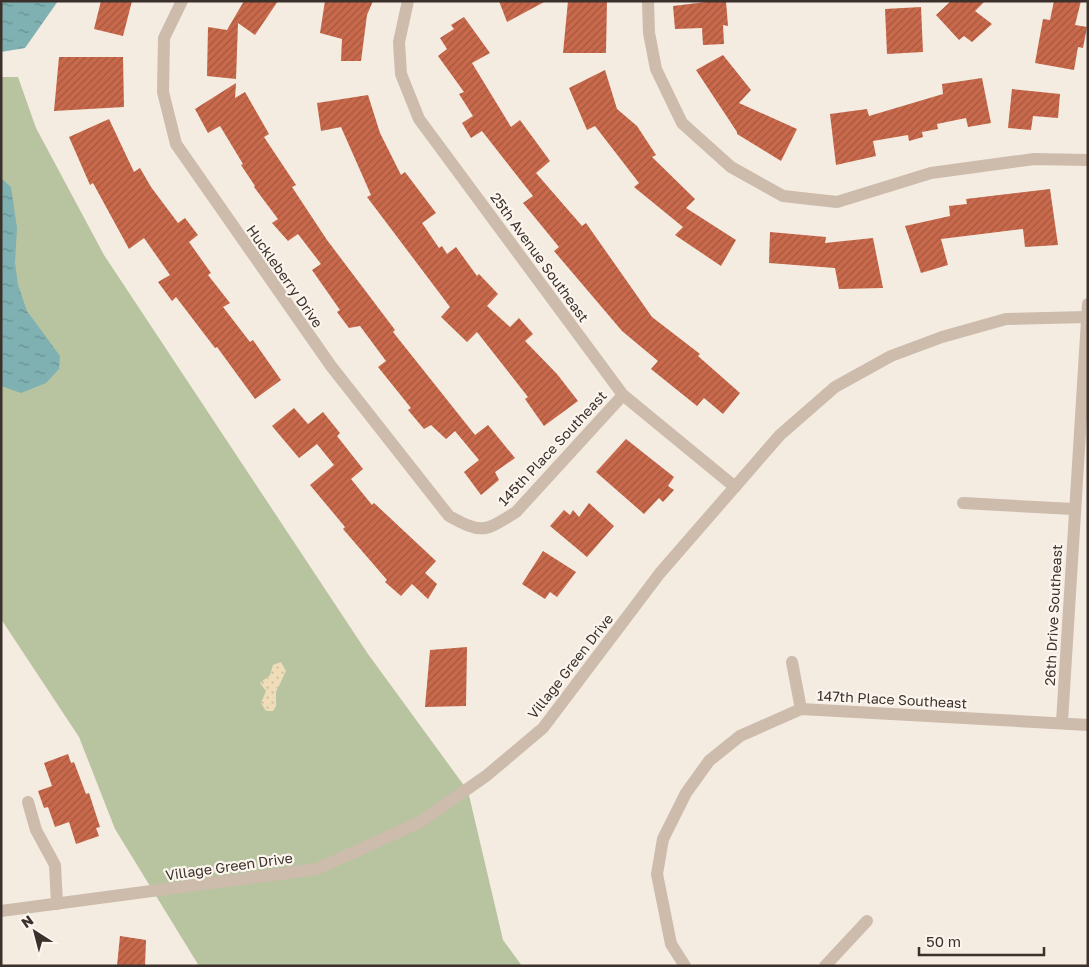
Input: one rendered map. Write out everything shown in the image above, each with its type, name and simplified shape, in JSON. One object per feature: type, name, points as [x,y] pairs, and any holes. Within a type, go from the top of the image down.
[{"type":"street","name":"Huckleberry Drive","points":[[182,1],[164,38],[162,92],[176,144],[331,366],[449,516],[474,529]]},
{"type":"street","name":"25th Avenue Southeast","points":[[408,1],[399,42],[400,74],[419,119],[623,395],[735,487]]},
{"type":"street","points":[[648,1],[649,33],[656,69],[682,123],[731,167],[783,196],[837,202],[931,173],[1034,158],[1088,160]]},
{"type":"street","name":"Village Green Drive","points":[[1,911],[317,869],[420,822],[486,776],[543,728],[660,573],[780,435],[835,387],[891,356],[942,337],[1006,319],[1088,312]]},
{"type":"street","name":"26th Drive Southeast","points":[[1062,722],[1073,509],[1088,312]]},
{"type":"street","name":"145th Place Southeast","points":[[474,529],[494,526],[516,512],[623,395]]},
{"type":"street","points":[[963,503],[1073,509]]},
{"type":"street","points":[[792,662],[801,709]]},
{"type":"street","name":"147th Place Southeast","points":[[685,966],[671,944],[656,874],[663,839],[686,793],[709,760],[740,736],[801,709],[1062,722],[1088,725]]},
{"type":"street","points":[[28,802],[36,830],[55,865],[57,904]]},
{"type":"street","points":[[825,966],[867,921]]},
{"type":"green space","points":[[1,77],[18,77],[36,128],[104,255],[368,654],[468,791],[503,940],[522,966],[199,966],[115,829],[79,737],[1,619]]},
{"type":"sand","points":[[281,662],[286,671],[276,692],[276,706],[273,711],[266,711],[261,703],[266,691],[260,683],[270,675],[273,665]]},
{"type":"water","points":[[1,1],[58,1],[25,48],[1,52]]},
{"type":"water","points":[[1,178],[11,187],[17,228],[15,263],[18,285],[27,311],[60,356],[59,369],[46,383],[21,393],[1,386]]},
{"type":"building","points":[[101,1],[132,1],[123,36],[94,29]]},
{"type":"building","points":[[244,1],[278,1],[255,35],[238,23],[236,79],[207,76],[208,27],[227,30]]},
{"type":"building","points":[[325,1],[373,1],[367,15],[361,61],[341,61],[342,39],[320,33]]},
{"type":"building","points":[[499,1],[546,1],[507,22]]},
{"type":"building","points":[[568,1],[607,1],[606,53],[563,53]]},
{"type":"building","points":[[726,1],[728,26],[723,25],[724,44],[703,45],[702,28],[675,29],[673,6]]},
{"type":"building","points":[[951,1],[985,1],[975,11],[992,24],[972,42],[964,36],[959,40],[936,15]]},
{"type":"building","points":[[1054,1],[1081,1],[1075,25],[1087,27],[1083,48],[1078,47],[1074,70],[1035,63],[1043,19],[1050,20]]},
{"type":"building","points":[[921,7],[923,52],[887,54],[885,9]]},
{"type":"building","points":[[464,17],[490,53],[472,63],[511,127],[520,120],[550,161],[536,173],[582,226],[586,223],[652,317],[700,354],[698,356],[740,393],[723,414],[704,398],[697,406],[651,369],[658,361],[622,331],[554,251],[559,247],[523,203],[533,196],[482,131],[471,138],[462,123],[473,116],[459,94],[464,92],[438,56],[447,49],[440,38],[454,29],[451,25]]},
{"type":"building","points":[[723,55],[751,90],[739,103],[797,129],[781,161],[737,134],[696,70]]},
{"type":"building","points":[[59,57],[123,57],[124,107],[54,111]]},
{"type":"building","points":[[605,70],[617,109],[637,126],[656,155],[652,157],[695,199],[686,208],[736,240],[721,266],[675,235],[683,227],[634,187],[639,183],[595,126],[587,130],[569,88]]},
{"type":"building","points":[[982,78],[991,123],[968,127],[966,118],[937,124],[938,129],[922,132],[923,137],[909,141],[908,135],[873,141],[876,156],[836,165],[830,114],[867,109],[869,116],[943,94],[942,84]]},
{"type":"building","points":[[236,83],[235,98],[245,92],[269,134],[264,137],[296,185],[292,187],[327,240],[395,330],[393,332],[475,435],[488,425],[515,458],[495,472],[499,480],[481,495],[464,472],[479,460],[455,431],[446,439],[431,425],[424,429],[408,410],[411,408],[378,367],[386,361],[360,326],[349,328],[337,312],[340,310],[312,270],[321,264],[298,234],[288,241],[272,223],[278,219],[254,187],[241,165],[243,164],[220,126],[208,133],[195,109]]},
{"type":"building","points":[[1012,89],[1060,94],[1058,118],[1033,116],[1031,130],[1008,128]]},
{"type":"building","points":[[368,95],[380,133],[401,175],[405,172],[436,213],[422,223],[439,248],[442,246],[447,254],[456,247],[477,276],[479,274],[498,294],[487,306],[510,327],[519,318],[533,334],[525,341],[557,374],[578,401],[544,426],[525,399],[528,397],[477,332],[467,342],[441,317],[450,307],[367,197],[371,195],[341,127],[321,131],[317,103]]},
{"type":"building","points":[[109,119],[134,172],[140,168],[151,187],[178,223],[185,218],[198,235],[189,242],[211,273],[208,275],[230,303],[223,307],[250,342],[253,340],[281,380],[255,399],[217,347],[215,348],[176,297],[172,301],[158,282],[170,275],[144,238],[129,249],[93,183],[90,185],[69,137]]},
{"type":"building","points":[[1050,189],[1058,245],[1025,247],[1023,229],[941,239],[948,265],[921,273],[905,226],[950,216],[949,206],[967,204],[966,199]]},
{"type":"building","points":[[770,232],[826,237],[825,243],[873,238],[883,288],[839,289],[835,268],[769,263]]},
{"type":"building","points":[[294,408],[308,424],[323,412],[340,433],[337,436],[363,469],[351,479],[372,505],[374,503],[436,561],[425,573],[437,584],[428,599],[412,584],[401,596],[385,582],[387,580],[343,529],[345,527],[310,485],[334,465],[317,444],[299,458],[272,426]]},
{"type":"building","points":[[626,439],[674,477],[668,486],[674,490],[663,502],[659,498],[644,514],[596,472]]},
{"type":"building","points":[[589,503],[614,526],[587,557],[550,526],[564,510],[570,515],[573,510],[579,517]]},
{"type":"building","points":[[543,551],[576,572],[557,597],[550,592],[545,599],[522,584]]},
{"type":"building","points":[[467,647],[466,706],[425,707],[430,650]]},
{"type":"building","points":[[68,754],[71,763],[74,762],[86,794],[89,793],[100,827],[96,828],[99,836],[76,844],[69,822],[55,827],[48,807],[44,808],[38,791],[52,786],[44,763]]},
{"type":"building","points":[[120,936],[146,940],[145,966],[117,966]]}]
